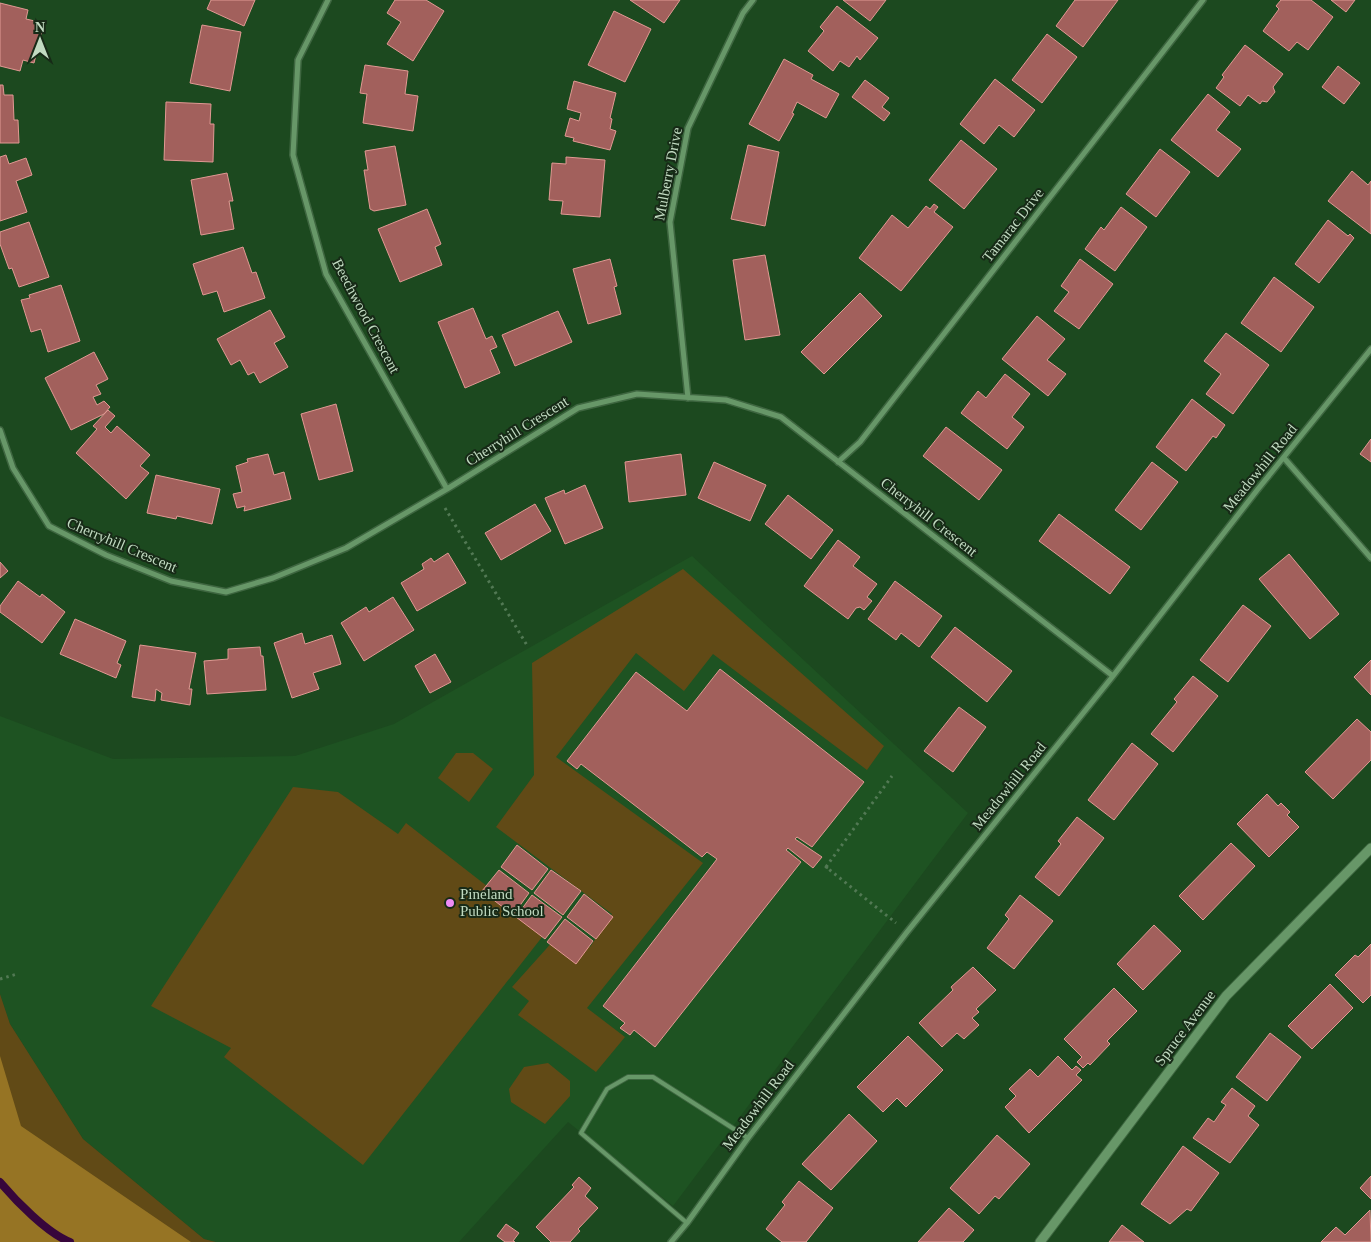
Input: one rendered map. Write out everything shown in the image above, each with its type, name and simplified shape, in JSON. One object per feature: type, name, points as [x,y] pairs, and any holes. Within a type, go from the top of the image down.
[{"type":"street","name":"Beechwood Crescent","points":[[328,0],[298,60],[293,155],[326,274],[447,489]]},
{"type":"street","name":"Mulberry Drive","points":[[688,398],[670,222],[688,128],[743,13],[753,0]]},
{"type":"street","name":"Tamarac Drive","points":[[838,462],[860,442],[1203,0]]},
{"type":"street","name":"Meadowhill Road","points":[[671,1242],[687,1223],[748,1138],[907,932],[1113,676],[1258,489],[1371,349]]},
{"type":"street","name":"Cherryhill Crescent","points":[[0,430],[14,468],[49,526],[106,555],[171,581],[226,592],[273,578],[346,548],[447,489],[578,408],[637,394],[726,400],[781,417],[1113,676]]},
{"type":"street","points":[[1284,458],[1371,558]]},
{"type":"street","name":"Spruce Avenue","points":[[1040,1242],[1226,996],[1371,848]]},
{"type":"lane","points":[[687,1223],[581,1134],[607,1089],[628,1077],[653,1077],[748,1138]]},
{"type":"path","points":[[437,495],[528,647]]},
{"type":"path","points":[[892,776],[827,868],[907,932]]},
{"type":"path","points":[[0,979],[17,974]]},
{"type":"shaded area","name":"Pineland Public School","points":[[692,556],[968,813],[673,1206],[568,1122],[459,1242],[216,1242],[204,1239],[83,1139],[10,1024],[0,994],[0,716],[113,759],[295,756],[394,724]]},
{"type":"shaded area","points":[[683,569],[884,746],[867,770],[713,654],[684,691],[636,653],[556,757],[703,863],[587,1008],[625,1037],[596,1072],[518,1015],[529,1001],[512,987],[563,930],[590,947],[612,914],[496,827],[534,775],[532,663]]},
{"type":"shaded area","points":[[456,753],[473,753],[493,769],[469,802],[438,778]]},
{"type":"shaded area","points":[[293,787],[338,792],[398,834],[406,823],[546,932],[363,1165],[224,1057],[231,1048],[151,1006]]},
{"type":"shaded area","points":[[0,994],[10,1024],[83,1139],[204,1239],[216,1242],[0,1242]]},
{"type":"shaded area","points":[[0,1056],[21,1126],[191,1242],[0,1242]]},
{"type":"shaded area","points":[[548,1063],[570,1081],[570,1096],[545,1124],[511,1102],[509,1089],[524,1067]]},
{"type":"building","points":[[211,0],[255,0],[244,26],[207,9]]},
{"type":"building","points":[[395,0],[426,0],[444,11],[413,61],[387,44],[401,22],[387,13]]},
{"type":"building","points":[[630,0],[680,0],[664,23]]},
{"type":"building","points":[[843,0],[886,0],[870,21]]},
{"type":"building","points":[[1075,0],[1118,0],[1083,47],[1056,26]]},
{"type":"building","points":[[1281,0],[1311,0],[1333,17],[1308,50],[1297,42],[1289,51],[1263,31],[1279,9],[1276,6]]},
{"type":"building","points":[[1331,0],[1355,0],[1346,12]]},
{"type":"building","points":[[0,3],[28,10],[26,19],[44,23],[34,63],[23,60],[20,71],[0,66]]},
{"type":"building","points":[[837,6],[878,38],[860,60],[857,56],[849,67],[840,61],[833,71],[808,51],[824,31],[820,27]]},
{"type":"building","points":[[614,11],[651,29],[625,82],[588,65]]},
{"type":"building","points":[[202,25],[241,32],[230,91],[190,83]]},
{"type":"building","points":[[1047,34],[1077,57],[1042,103],[1012,80]]},
{"type":"building","points":[[1245,45],[1283,74],[1273,87],[1275,92],[1267,102],[1262,101],[1260,104],[1248,95],[1240,106],[1216,88],[1224,77],[1222,75]]},
{"type":"building","points":[[784,59],[813,75],[811,79],[839,94],[826,118],[797,102],[792,113],[794,114],[779,141],[749,124]]},
{"type":"building","points":[[365,65],[408,71],[405,94],[418,96],[413,131],[363,123],[367,94],[360,93]]},
{"type":"building","points":[[1338,66],[1360,83],[1344,104],[1322,87]]},
{"type":"building","points":[[995,79],[1035,110],[1014,137],[999,125],[984,144],[960,124]]},
{"type":"building","points":[[865,80],[889,98],[882,107],[890,113],[884,121],[852,97]]},
{"type":"building","points":[[574,81],[616,93],[610,118],[612,119],[610,129],[616,131],[610,150],[573,141],[574,138],[565,136],[570,118],[579,121],[581,113],[567,109]]},
{"type":"building","points":[[0,85],[3,85],[4,95],[13,95],[14,120],[18,120],[19,143],[0,143]]},
{"type":"building","points":[[1208,94],[1230,112],[1216,130],[1241,149],[1218,177],[1171,140]]},
{"type":"building","points":[[166,102],[211,104],[210,124],[214,124],[213,162],[164,160]]},
{"type":"building","points":[[961,140],[997,169],[964,209],[929,180]]},
{"type":"building","points":[[748,145],[779,152],[765,226],[731,219]]},
{"type":"building","points":[[395,146],[406,205],[374,211],[370,209],[364,170],[368,170],[365,151]]},
{"type":"building","points":[[1160,149],[1190,172],[1156,217],[1126,194]]},
{"type":"building","points":[[6,155],[9,164],[26,158],[32,175],[16,181],[27,212],[0,221],[0,157]]},
{"type":"building","points":[[566,157],[605,160],[600,217],[561,214],[563,201],[549,200],[552,163],[566,164]]},
{"type":"building","points":[[1352,171],[1368,185],[1371,181],[1371,234],[1328,201]]},
{"type":"building","points":[[227,173],[233,201],[229,201],[234,229],[201,235],[191,180]]},
{"type":"building","points":[[934,204],[938,207],[934,212],[953,227],[901,291],[859,258],[892,215],[908,228],[926,206],[930,209]]},
{"type":"building","points":[[1121,207],[1147,227],[1115,271],[1085,249],[1101,227],[1104,230]]},
{"type":"building","points":[[427,209],[441,244],[435,247],[442,265],[400,282],[378,229]]},
{"type":"building","points":[[1328,220],[1348,236],[1350,234],[1354,238],[1319,283],[1295,264]]},
{"type":"building","points":[[29,222],[49,277],[19,287],[12,268],[9,269],[0,244],[0,232]]},
{"type":"building","points":[[243,247],[252,273],[256,272],[265,298],[224,312],[217,291],[203,295],[193,264]]},
{"type":"building","points":[[765,255],[780,335],[745,340],[733,260]]},
{"type":"building","points":[[610,259],[617,286],[614,287],[621,314],[588,324],[573,269]]},
{"type":"building","points":[[1080,259],[1113,284],[1079,329],[1054,311],[1069,292],[1061,286]]},
{"type":"building","points":[[1274,277],[1314,307],[1281,352],[1241,323]]},
{"type":"building","points":[[61,285],[80,341],[48,352],[41,329],[31,332],[21,300],[30,298],[29,295]]},
{"type":"building","points":[[860,293],[882,316],[824,374],[801,352]]},
{"type":"building","points":[[473,308],[486,339],[492,336],[497,347],[490,350],[500,373],[465,388],[438,322]]},
{"type":"building","points":[[270,310],[285,337],[274,343],[288,367],[260,383],[254,372],[248,375],[240,360],[231,365],[217,339]]},
{"type":"building","points":[[558,311],[572,342],[515,366],[502,335]]},
{"type":"building","points":[[1037,316],[1065,339],[1047,360],[1066,374],[1048,396],[1002,359]]},
{"type":"building","points":[[1226,333],[1269,365],[1233,414],[1206,394],[1221,374],[1204,361]]},
{"type":"building","points":[[94,352],[108,379],[96,385],[101,394],[93,397],[97,405],[104,401],[110,407],[104,414],[71,430],[45,378]]},
{"type":"building","points":[[1005,374],[1030,394],[1012,417],[1024,427],[1007,449],[961,413],[978,391],[986,398]]},
{"type":"building","points":[[1192,399],[1225,425],[1216,438],[1213,436],[1186,471],[1156,447]]},
{"type":"building","points":[[336,404],[353,471],[319,480],[301,414]]},
{"type":"building","points":[[108,410],[115,416],[105,427],[111,433],[117,426],[150,455],[140,466],[149,473],[126,499],[76,453],[97,429],[93,426]]},
{"type":"building","points":[[946,427],[1002,470],[979,500],[923,456]]},
{"type":"building","points":[[1371,439],[1371,462],[1360,454]]},
{"type":"building","points":[[268,454],[274,475],[284,472],[291,499],[244,511],[245,506],[237,508],[233,494],[242,492],[236,466],[248,462],[247,459]]},
{"type":"building","points":[[681,454],[686,495],[629,502],[625,462]]},
{"type":"building","points":[[714,462],[766,485],[750,521],[698,498]]},
{"type":"building","points":[[1152,462],[1178,482],[1141,530],[1115,510]]},
{"type":"building","points":[[156,475],[220,489],[212,524],[177,516],[176,519],[147,513]]},
{"type":"building","points":[[585,485],[603,528],[565,544],[545,498],[564,490],[565,494]]},
{"type":"building","points":[[788,495],[833,530],[811,559],[765,524]]},
{"type":"building","points":[[535,504],[551,531],[501,560],[485,533]]},
{"type":"building","points":[[1059,514],[1130,567],[1110,594],[1039,541]]},
{"type":"building","points":[[838,540],[860,557],[853,566],[877,584],[867,597],[872,601],[864,610],[860,607],[856,608],[848,619],[804,586]]},
{"type":"building","points":[[448,553],[466,583],[417,611],[401,583],[424,569],[422,564],[431,558],[434,562]]},
{"type":"building","points":[[1289,554],[1339,614],[1310,639],[1259,579]]},
{"type":"building","points":[[0,562],[8,571],[0,578]]},
{"type":"building","points":[[18,581],[40,597],[42,594],[65,612],[42,643],[0,612],[0,606]]},
{"type":"building","points":[[895,581],[942,616],[919,647],[901,633],[896,640],[868,619]]},
{"type":"building","points":[[393,597],[414,630],[364,661],[341,623],[366,607],[369,612]]},
{"type":"building","points":[[1243,605],[1271,626],[1228,682],[1200,660]]},
{"type":"building","points":[[75,619],[126,641],[117,663],[121,665],[116,678],[60,654]]},
{"type":"building","points":[[955,627],[1012,671],[987,702],[931,657]]},
{"type":"building","points":[[302,633],[305,644],[332,635],[341,664],[313,673],[319,689],[292,698],[274,643]]},
{"type":"building","points":[[140,645],[196,653],[189,689],[192,689],[190,705],[161,700],[162,693],[156,689],[155,701],[132,697]]},
{"type":"building","points":[[260,647],[261,656],[263,656],[266,690],[207,694],[204,661],[228,659],[228,649]]},
{"type":"building","points":[[435,654],[451,682],[430,693],[415,666]]},
{"type":"building","points":[[1371,660],[1371,695],[1354,677]]},
{"type":"building","points":[[720,669],[864,782],[812,847],[797,837],[795,839],[822,857],[813,868],[788,848],[786,850],[801,862],[655,1047],[634,1030],[630,1035],[620,1028],[625,1023],[603,1006],[717,859],[707,852],[702,857],[581,764],[577,769],[567,761],[636,672],[687,711]]},
{"type":"building","points":[[1193,676],[1218,696],[1173,752],[1151,734],[1177,702],[1174,699]]},
{"type":"building","points":[[959,707],[986,727],[953,772],[924,751]]},
{"type":"building","points":[[1357,719],[1371,732],[1371,760],[1333,799],[1305,772]]},
{"type":"building","points":[[1132,743],[1158,764],[1114,820],[1088,800]]},
{"type":"building","points":[[1267,794],[1278,806],[1281,803],[1290,812],[1287,815],[1299,827],[1269,857],[1237,824]]},
{"type":"building","points":[[1077,817],[1104,838],[1059,896],[1035,877],[1061,844],[1058,841]]},
{"type":"building","points":[[1231,843],[1255,866],[1203,920],[1179,896]]},
{"type":"building","points":[[517,845],[548,869],[532,890],[501,867]]},
{"type":"building","points":[[499,870],[529,893],[513,915],[482,891]]},
{"type":"building","points":[[551,870],[581,891],[563,915],[534,893]]},
{"type":"building","points":[[584,894],[613,917],[596,939],[567,917]]},
{"type":"building","points":[[532,895],[562,917],[545,939],[516,917]]},
{"type":"building","points":[[1020,895],[1053,921],[1014,969],[987,948],[1009,919],[1005,915]]},
{"type":"building","points":[[565,919],[593,941],[576,964],[547,942]]},
{"type":"building","points":[[1154,925],[1181,951],[1143,990],[1117,964]]},
{"type":"building","points":[[1371,944],[1371,995],[1363,1003],[1335,975],[1355,955],[1358,957]]},
{"type":"building","points":[[973,967],[996,990],[976,1009],[979,1012],[972,1018],[979,1025],[964,1039],[957,1033],[942,1047],[919,1023],[953,990],[951,987]]},
{"type":"building","points":[[1330,984],[1353,1008],[1312,1049],[1288,1026]]},
{"type":"building","points":[[1114,988],[1137,1011],[1107,1041],[1110,1044],[1090,1065],[1088,1063],[1083,1068],[1077,1062],[1082,1057],[1064,1039]]},
{"type":"building","points":[[1270,1033],[1301,1057],[1267,1101],[1236,1077]]},
{"type":"building","points":[[908,1036],[943,1070],[906,1107],[897,1098],[883,1112],[857,1087]]},
{"type":"building","points":[[1058,1056],[1072,1070],[1076,1066],[1081,1070],[1076,1075],[1082,1080],[1029,1133],[1005,1107],[1016,1096],[1009,1089],[1030,1069],[1038,1077]]},
{"type":"building","points":[[1232,1088],[1255,1106],[1248,1116],[1259,1125],[1230,1163],[1193,1138],[1208,1118],[1214,1122],[1226,1105],[1221,1102]]},
{"type":"building","points":[[849,1114],[877,1141],[831,1190],[802,1164]]},
{"type":"building","points":[[997,1135],[1030,1164],[999,1199],[995,1196],[979,1214],[950,1188]]},
{"type":"building","points":[[1183,1146],[1219,1173],[1191,1211],[1187,1209],[1170,1224],[1141,1204]]},
{"type":"building","points":[[1371,1176],[1371,1199],[1360,1188]]},
{"type":"building","points":[[579,1177],[591,1188],[585,1196],[598,1208],[578,1229],[580,1231],[570,1242],[551,1242],[536,1227],[574,1187],[572,1185]]},
{"type":"building","points":[[799,1181],[833,1208],[806,1242],[782,1242],[766,1229],[785,1205],[782,1202]]},
{"type":"building","points":[[949,1208],[974,1230],[963,1242],[918,1242]]},
{"type":"building","points":[[1370,1210],[1371,1242],[1321,1242],[1336,1227],[1345,1235]]},
{"type":"building","points":[[506,1224],[519,1233],[513,1241],[515,1242],[505,1242],[497,1236]]},
{"type":"building","points":[[1122,1225],[1144,1242],[1109,1242]]},
{"type":"waterway","points":[[0,1182],[42,1224],[61,1238],[70,1242]]},
{"type":"place","name":"Pineland Public School","points":[[450,903]]}]
